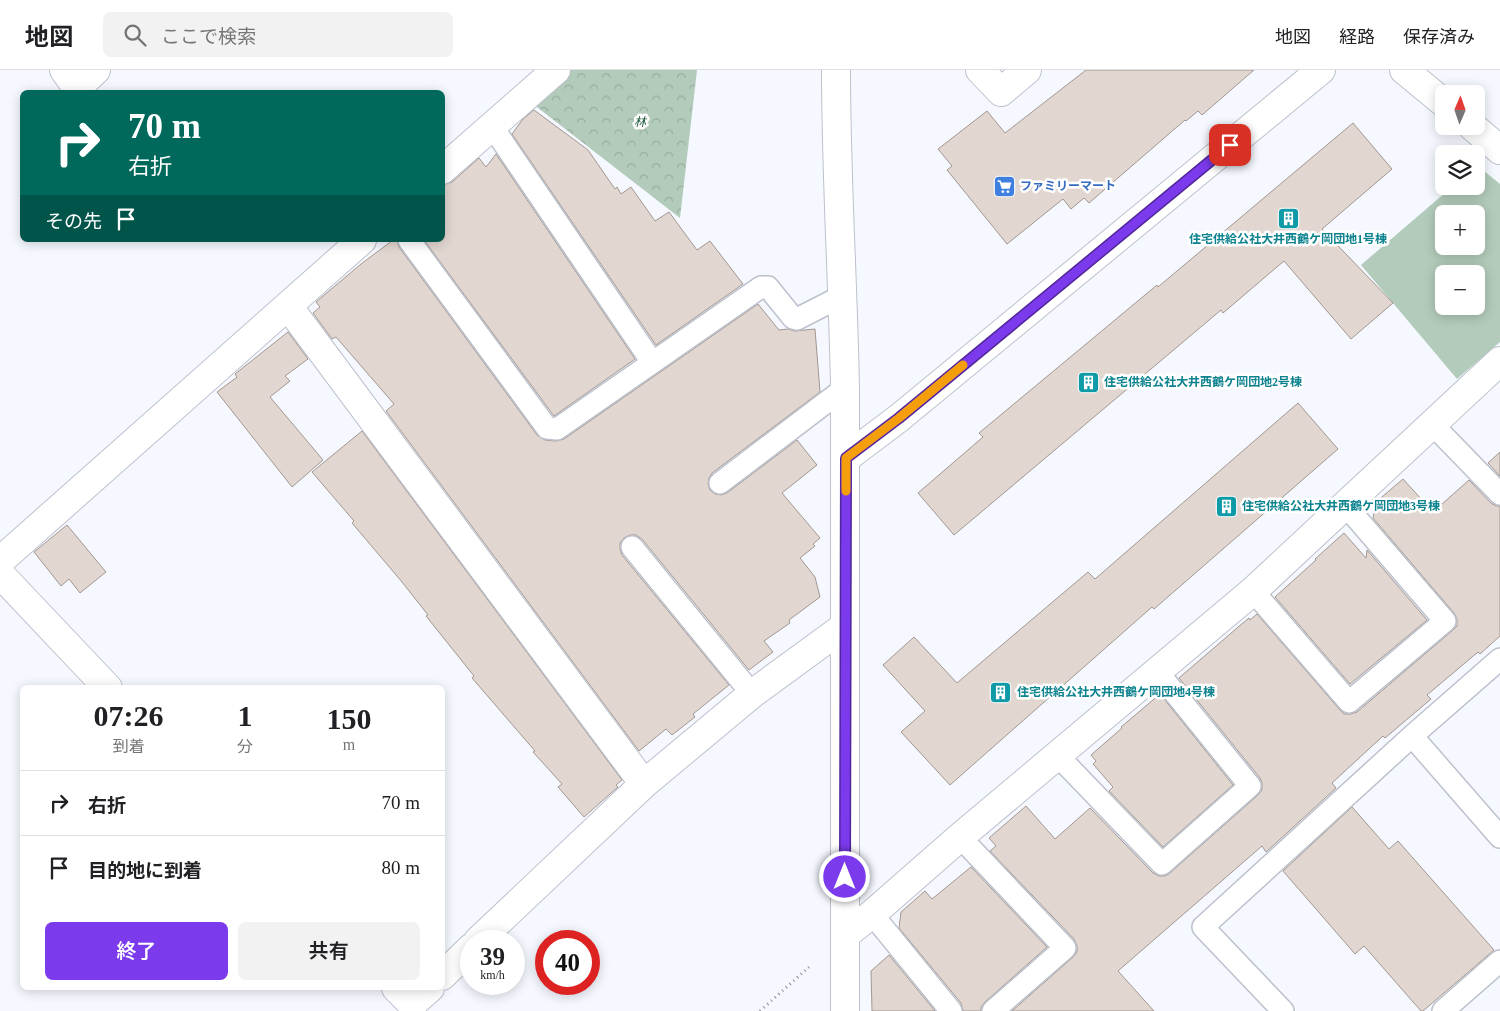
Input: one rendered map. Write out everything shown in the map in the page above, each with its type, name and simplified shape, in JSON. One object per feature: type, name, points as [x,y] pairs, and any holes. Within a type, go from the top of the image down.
[{"type":"street","points":[[64,70],[77,88],[96,70]]},
{"type":"street","points":[[445,167],[556,70]]},
{"type":"street","points":[[836,70],[836,147],[844,295],[846,458],[844,1011]]},
{"type":"street","points":[[980,70],[1001,92],[1027,70]]},
{"type":"street","points":[[846,458],[899,418],[1320,70]]},
{"type":"street","points":[[1404,70],[1435,96]]},
{"type":"street","points":[[1482,135],[1500,150]]},
{"type":"street","points":[[0,561],[360,242]]},
{"type":"street","points":[[288,306],[644,784]]},
{"type":"street","points":[[845,935],[1252,591],[1346,506],[1500,361]]},
{"type":"street","points":[[0,574],[105,685]]},
{"type":"street","points":[[490,930],[644,784],[752,694],[845,626]]},
{"type":"street","points":[[445,973],[460,959]]},
{"type":"street","points":[[398,990],[412,1004],[428,990]]},
{"type":"lane","points":[[492,126],[652,362]]},
{"type":"lane","points":[[410,242],[547,428],[557,429],[764,286],[768,286],[793,318],[797,319],[844,295]]},
{"type":"lane","points":[[720,483],[845,388]]},
{"type":"lane","points":[[1432,424],[1500,494]]},
{"type":"lane","points":[[1252,591],[1349,702],[1445,621],[1346,506]]},
{"type":"lane","points":[[632,547],[752,694]]},
{"type":"lane","points":[[1283,1011],[1203,927],[1412,736],[1500,659]]},
{"type":"lane","points":[[1058,756],[1162,864],[1250,786],[1157,671]]},
{"type":"lane","points":[[1412,736],[1500,836]]},
{"type":"lane","points":[[960,837],[1065,948],[993,1011]]},
{"type":"lane","points":[[872,914],[951,1011]]},
{"type":"lane","points":[[1443,1011],[1500,960]]},
{"type":"path","points":[[760,1011],[845,935]]},
{"type":"green space","name":"林","points":[[571,70],[697,70],[680,218],[533,104]]},
{"type":"green space","points":[[1485,172],[1500,184],[1500,342],[1457,379],[1361,265],[1443,195],[1485,195]]},
{"type":"building","points":[[1086,70],[1254,70],[1202,115],[1198,111],[1185,120],[1089,203],[1084,198],[1071,209],[1063,199],[1007,244],[947,170],[952,166],[938,149],[987,111],[1005,133]]},
{"type":"building","points":[[534,110],[588,150],[615,189],[617,187],[621,194],[631,187],[655,221],[669,212],[697,250],[710,241],[743,284],[656,345],[512,134],[523,119]]},
{"type":"building","points":[[1353,123],[1392,169],[1322,229],[1393,303],[1351,339],[1284,261],[1223,313],[1221,310],[954,535],[918,493],[983,437],[979,433],[1157,285],[1158,287]]},
{"type":"building","points":[[496,154],[635,359],[554,416],[425,242],[445,242],[445,184],[452,182],[479,158],[486,167]]},
{"type":"building","points":[[390,242],[398,242],[399,247],[537,435],[545,440],[556,441],[564,439],[758,304],[779,330],[815,329],[820,392],[712,473],[708,484],[710,490],[715,494],[727,493],[797,440],[817,465],[782,493],[820,538],[813,544],[815,546],[800,558],[815,577],[820,597],[789,620],[790,623],[764,641],[773,652],[749,670],[642,539],[636,535],[624,538],[620,543],[622,555],[729,685],[693,714],[695,717],[672,735],[666,729],[639,751],[386,411],[394,404],[336,337],[332,339],[313,313],[320,307],[316,302]]},
{"type":"building","points":[[288,332],[308,359],[285,376],[290,381],[270,397],[323,460],[292,487],[217,392],[237,377],[235,374]]},
{"type":"building","points":[[1298,403],[1338,449],[1154,609],[1152,607],[950,785],[901,732],[925,711],[883,665],[914,637],[957,683],[1088,572],[1095,579]]},
{"type":"building","points":[[362,431],[622,780],[616,785],[618,787],[584,817],[558,787],[562,784],[472,678],[474,676],[426,616],[428,615],[352,523],[354,521],[312,472]]},
{"type":"building","points":[[1500,452],[1500,476],[1488,463]]},
{"type":"building","points":[[1403,479],[1433,512],[1469,480],[1491,503],[1500,506],[1500,636],[1427,695],[1431,699],[1385,738],[1383,736],[1332,783],[1336,788],[1266,852],[1262,846],[1118,971],[1154,1011],[1012,1011],[1073,957],[1077,952],[1077,946],[1074,939],[990,851],[996,846],[989,838],[1026,806],[1055,839],[1090,808],[1153,873],[1165,876],[1262,790],[1260,778],[1179,678],[1237,628],[1257,614],[1340,710],[1344,714],[1351,714],[1357,712],[1457,626],[1457,619],[1454,613],[1373,518],[1376,502]]},
{"type":"building","points":[[67,525],[106,572],[80,593],[69,579],[61,586],[34,552]]},
{"type":"building","points":[[1344,533],[1366,558],[1367,550],[1427,620],[1350,684],[1275,597]]},
{"type":"building","points":[[1160,694],[1233,785],[1163,847],[1109,791],[1113,787],[1093,764],[1096,761],[1091,755]]},
{"type":"building","points":[[1352,807],[1389,849],[1398,841],[1494,950],[1423,1011],[1364,946],[1355,954],[1283,871]]},
{"type":"building","points":[[971,867],[1047,947],[985,1002],[981,1007],[981,1011],[963,1011],[961,1003],[899,928],[901,912],[925,891],[932,899]]},
{"type":"building","points":[[889,955],[935,1011],[872,1011],[871,971]]},
{"type":"slow traffic","points":[[846,491],[846,458],[899,418],[963,365]]},
{"type":"place","name":"ファミリーマート","points":[[1004,186]]},
{"type":"place","name":"住宅供給公社大井西鶴ケ岡団地1号棟","points":[[1288,218]]},
{"type":"place","name":"住宅供給公社大井西鶴ケ岡団地2号棟","points":[[1088,382]]},
{"type":"place","name":"住宅供給公社大井西鶴ケ岡団地3号棟","points":[[1226,506]]},
{"type":"place","name":"住宅供給公社大井西鶴ケ岡団地4号棟","points":[[1001,692]]},
{"type":"route","points":[[845,877],[846,458],[899,418],[1230,145]]}]
